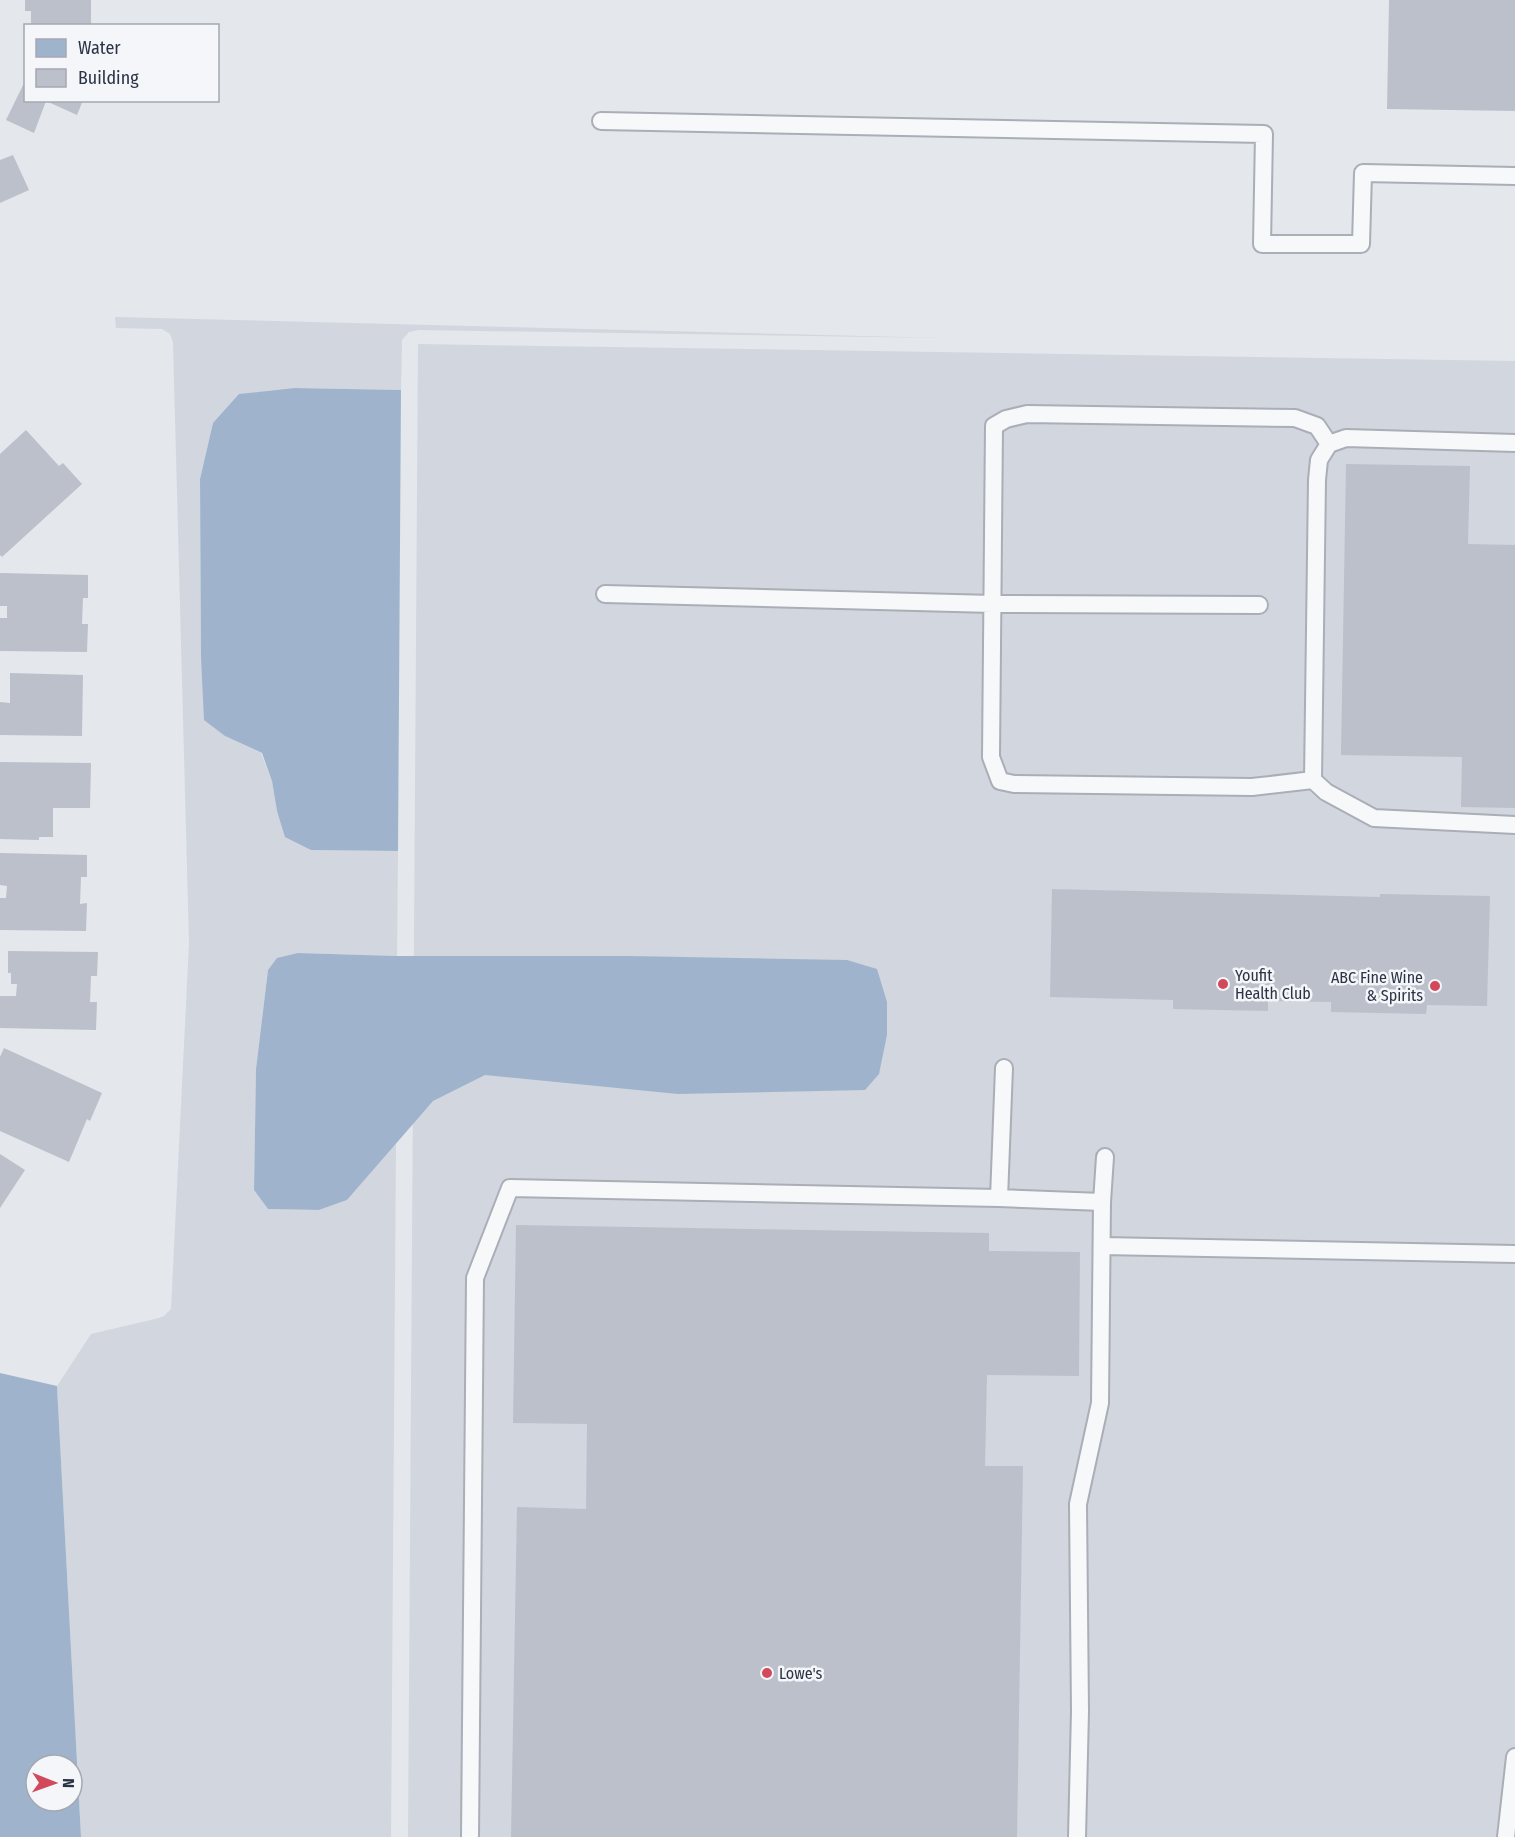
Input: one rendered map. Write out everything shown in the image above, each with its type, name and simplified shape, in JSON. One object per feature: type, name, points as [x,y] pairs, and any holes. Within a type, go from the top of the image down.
[{"type":"lane","points":[[601,121],[1264,134],[1263,244],[1361,244],[1363,173],[1515,176]]},
{"type":"lane","points":[[1313,780],[1252,787],[1014,784],[1000,781],[992,757],[994,426],[1006,419],[1027,414],[1295,418],[1317,426],[1329,444]]},
{"type":"lane","points":[[1515,443],[1346,438],[1329,444],[1319,460],[1313,780],[1326,792],[1374,818],[1515,825]]},
{"type":"lane","points":[[605,594],[993,604],[1259,605]]},
{"type":"lane","points":[[999,1198],[1004,1068]]},
{"type":"lane","points":[[1077,1837],[1080,1711],[1078,1504],[1100,1404],[1102,1202],[1105,1157]]},
{"type":"lane","points":[[470,1837],[475,1278],[510,1188],[1102,1202]]},
{"type":"lane","points":[[1102,1246],[1515,1254]]},
{"type":"lane","points":[[1506,1837],[1515,1757]]},
{"type":"shaded area","points":[[115,317],[943,338],[419,330],[409,332],[402,340],[401,390],[295,388],[213,423],[200,479],[201,657],[225,736],[261,753],[272,781],[277,811],[311,850],[398,851],[397,956],[298,953],[268,970],[256,1069],[254,1190],[268,1209],[319,1210],[347,1200],[396,1143],[391,1837],[81,1837],[80,1813],[84,1813],[84,1753],[77,1753],[57,1386],[91,1334],[159,1318],[171,1309],[189,943],[173,342],[170,334],[162,329],[116,328]]},
{"type":"shaded area","points":[[418,344],[1515,361],[1515,1837],[408,1837]]},
{"type":"water","points":[[295,388],[401,390],[398,851],[311,850],[285,837],[277,811],[272,781],[262,753],[225,736],[204,720],[201,657],[200,479],[213,423],[239,394]]},
{"type":"water","points":[[298,953],[847,960],[877,969],[887,1002],[887,1035],[879,1074],[865,1090],[678,1094],[485,1075],[433,1101],[347,1200],[319,1210],[268,1209],[254,1190],[256,1069],[268,970],[277,958]]},
{"type":"water","points":[[0,1373],[57,1386],[77,1753],[24,1753],[24,1813],[80,1813],[81,1837],[0,1837]]},
{"type":"building","points":[[25,0],[91,0],[91,24],[31,24],[31,11],[25,11]]},
{"type":"building","points":[[1389,0],[1515,0],[1515,111],[1387,109]]},
{"type":"building","points":[[24,83],[24,102],[46,102],[34,133],[6,120]]},
{"type":"building","points":[[48,102],[82,102],[77,115]]},
{"type":"building","points":[[13,155],[29,190],[0,203],[0,160]]},
{"type":"building","points":[[26,430],[59,466],[63,463],[82,484],[2,557],[0,555],[0,454]]},
{"type":"building","points":[[1346,464],[1470,466],[1468,544],[1515,545],[1515,808],[1461,807],[1462,757],[1341,755]]},
{"type":"building","points":[[0,573],[88,575],[88,598],[83,598],[82,624],[88,624],[87,652],[0,651],[0,618],[7,618],[7,606],[0,606]]},
{"type":"building","points":[[10,673],[83,675],[82,736],[0,735],[0,702],[10,703]]},
{"type":"building","points":[[0,762],[91,763],[90,808],[53,808],[53,837],[39,837],[39,840],[0,839]]},
{"type":"building","points":[[0,853],[87,855],[87,877],[81,877],[80,904],[87,903],[86,931],[0,930],[0,898],[6,898],[7,886],[0,885]]},
{"type":"building","points":[[1052,889],[1380,897],[1380,894],[1490,896],[1487,1006],[1427,1005],[1426,1014],[1331,1012],[1331,1002],[1268,1001],[1268,1011],[1173,1009],[1173,1000],[1050,997]]},
{"type":"building","points":[[8,951],[98,952],[97,976],[91,976],[90,1002],[97,1002],[96,1030],[0,1028],[0,996],[16,996],[17,984],[11,984],[11,973],[8,973]]},
{"type":"building","points":[[4,1048],[102,1093],[90,1121],[87,1119],[69,1162],[0,1131],[0,1057]]},
{"type":"building","points":[[0,1154],[25,1170],[0,1208]]},
{"type":"building","name":"Lowe's","points":[[516,1225],[989,1233],[989,1251],[1080,1252],[1079,1376],[987,1375],[985,1466],[1023,1466],[1017,1837],[511,1837],[517,1507],[586,1509],[587,1424],[513,1423]]},
{"type":"place","name":"Youfit Health Club","points":[[1223,984]]},
{"type":"place","name":"ABC Fine Wine & Spirits","points":[[1435,986]]},
{"type":"place","name":"Lowe's","points":[[767,1673]]}]
